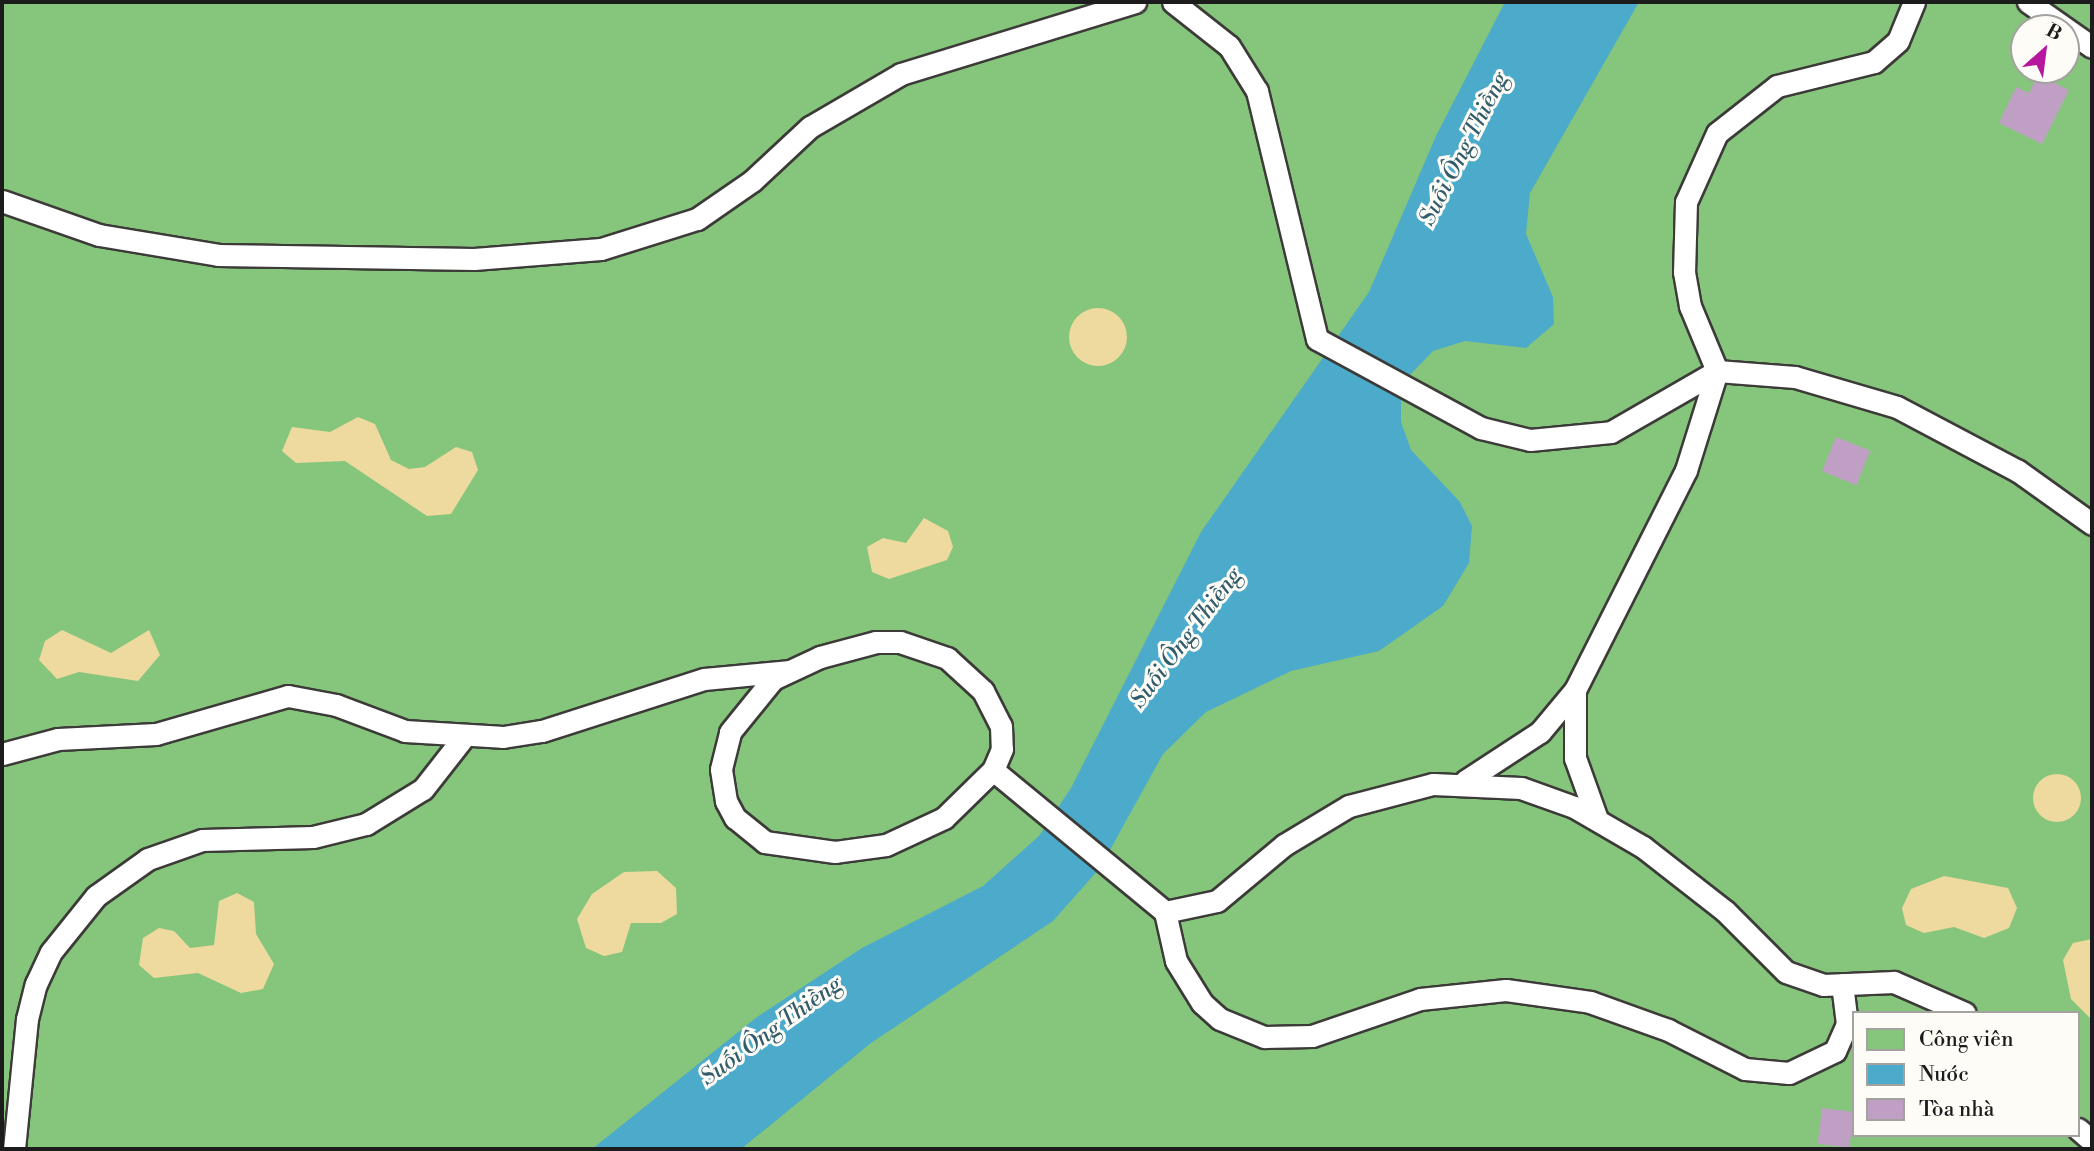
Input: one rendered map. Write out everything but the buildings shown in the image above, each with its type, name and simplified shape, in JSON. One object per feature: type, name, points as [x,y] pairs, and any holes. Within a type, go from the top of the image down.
[{"type":"lane","points":[[2,201],[99,235],[218,255],[474,260],[601,249],[697,219],[752,181],[810,127],[901,74],[1135,2]]},
{"type":"lane","points":[[1173,2],[1229,46],[1257,91],[1317,339],[1481,428],[1555,441],[1611,432],[1717,371],[1795,377],[1884,401],[1971,443],[2092,524]]},
{"type":"lane","points":[[1463,782],[1524,745],[1575,690],[1678,490],[1717,371],[1690,306],[1684,272],[1686,202],[1703,154],[1755,98],[1887,53],[1914,2]]},
{"type":"lane","points":[[2028,2],[2092,47]]},
{"type":"lane","points":[[2,754],[58,739],[156,734],[288,696],[337,705],[396,728],[463,738],[542,731],[661,690],[788,671],[876,642],[900,642],[947,658],[983,691],[1001,726],[1002,750],[993,770],[944,818],[886,845],[809,851],[765,842],[735,818],[721,769],[743,709],[788,671]]},
{"type":"lane","points":[[1575,690],[1575,758],[1597,820]]},
{"type":"lane","points":[[14,1149],[27,1019],[36,984],[71,922],[96,896],[148,859],[202,840],[313,837],[366,824],[423,789],[463,738]]},
{"type":"lane","points":[[993,770],[1165,912],[1176,961],[1202,1003],[1220,1019],[1265,1037],[1312,1036],[1420,999],[1506,990],[1590,1002],[1668,1030],[1745,1069],[1789,1073],[1835,1051],[1847,1024],[1842,984]]},
{"type":"lane","points":[[1165,912],[1217,901],[1284,845],[1349,806],[1405,789],[1463,782],[1530,791],[1597,820],[1687,879],[1786,972],[1842,984],[1894,982],[1960,1011]]},
{"type":"green space","points":[[2,2],[2092,2],[2092,1149],[2,1149]]},
{"type":"sand","points":[[1098,308],[1114,313],[1122,321],[1127,337],[1122,353],[1114,361],[1098,366],[1082,361],[1074,353],[1069,337],[1074,321],[1082,313]]},
{"type":"sand","points":[[358,417],[375,424],[391,460],[409,469],[425,467],[456,447],[472,452],[478,470],[451,514],[427,516],[345,461],[296,463],[282,451],[292,427],[330,432]]},
{"type":"sand","points":[[924,518],[948,531],[953,547],[947,560],[889,579],[872,572],[867,547],[883,538],[906,543]]},
{"type":"sand","points":[[62,630],[111,653],[149,630],[160,655],[138,681],[79,672],[57,679],[39,660],[45,641]]},
{"type":"sand","points":[[2057,774],[2074,781],[2081,798],[2074,815],[2057,822],[2040,815],[2033,798],[2040,781]]},
{"type":"sand","points":[[657,871],[676,888],[677,914],[661,923],[631,923],[622,952],[604,956],[586,948],[577,919],[592,894],[624,872]]},
{"type":"sand","points":[[1944,876],[2008,888],[2017,908],[2009,928],[1984,938],[1954,927],[1924,933],[1906,925],[1902,908],[1911,889]]},
{"type":"sand","points":[[237,893],[254,902],[256,934],[274,964],[263,989],[241,993],[198,973],[154,978],[139,965],[143,938],[159,928],[174,931],[190,948],[214,945],[219,901]]},
{"type":"sand","points":[[2092,939],[2092,1020],[2071,999],[2063,960],[2073,943]]},
{"type":"water","name":"Suối Ông Thiềng","points":[[1505,2],[1639,2],[1530,193],[1526,234],[1553,297],[1554,324],[1526,348],[1465,341],[1433,351],[1408,377],[1401,394],[1401,422],[1411,450],[1460,502],[1472,526],[1469,563],[1443,606],[1379,651],[1291,671],[1206,712],[1163,754],[1100,868],[1053,921],[871,1043],[741,1149],[592,1149],[757,1017],[862,948],[983,886],[1039,836],[1071,788],[1201,532],[1369,292],[1436,136]]}]
